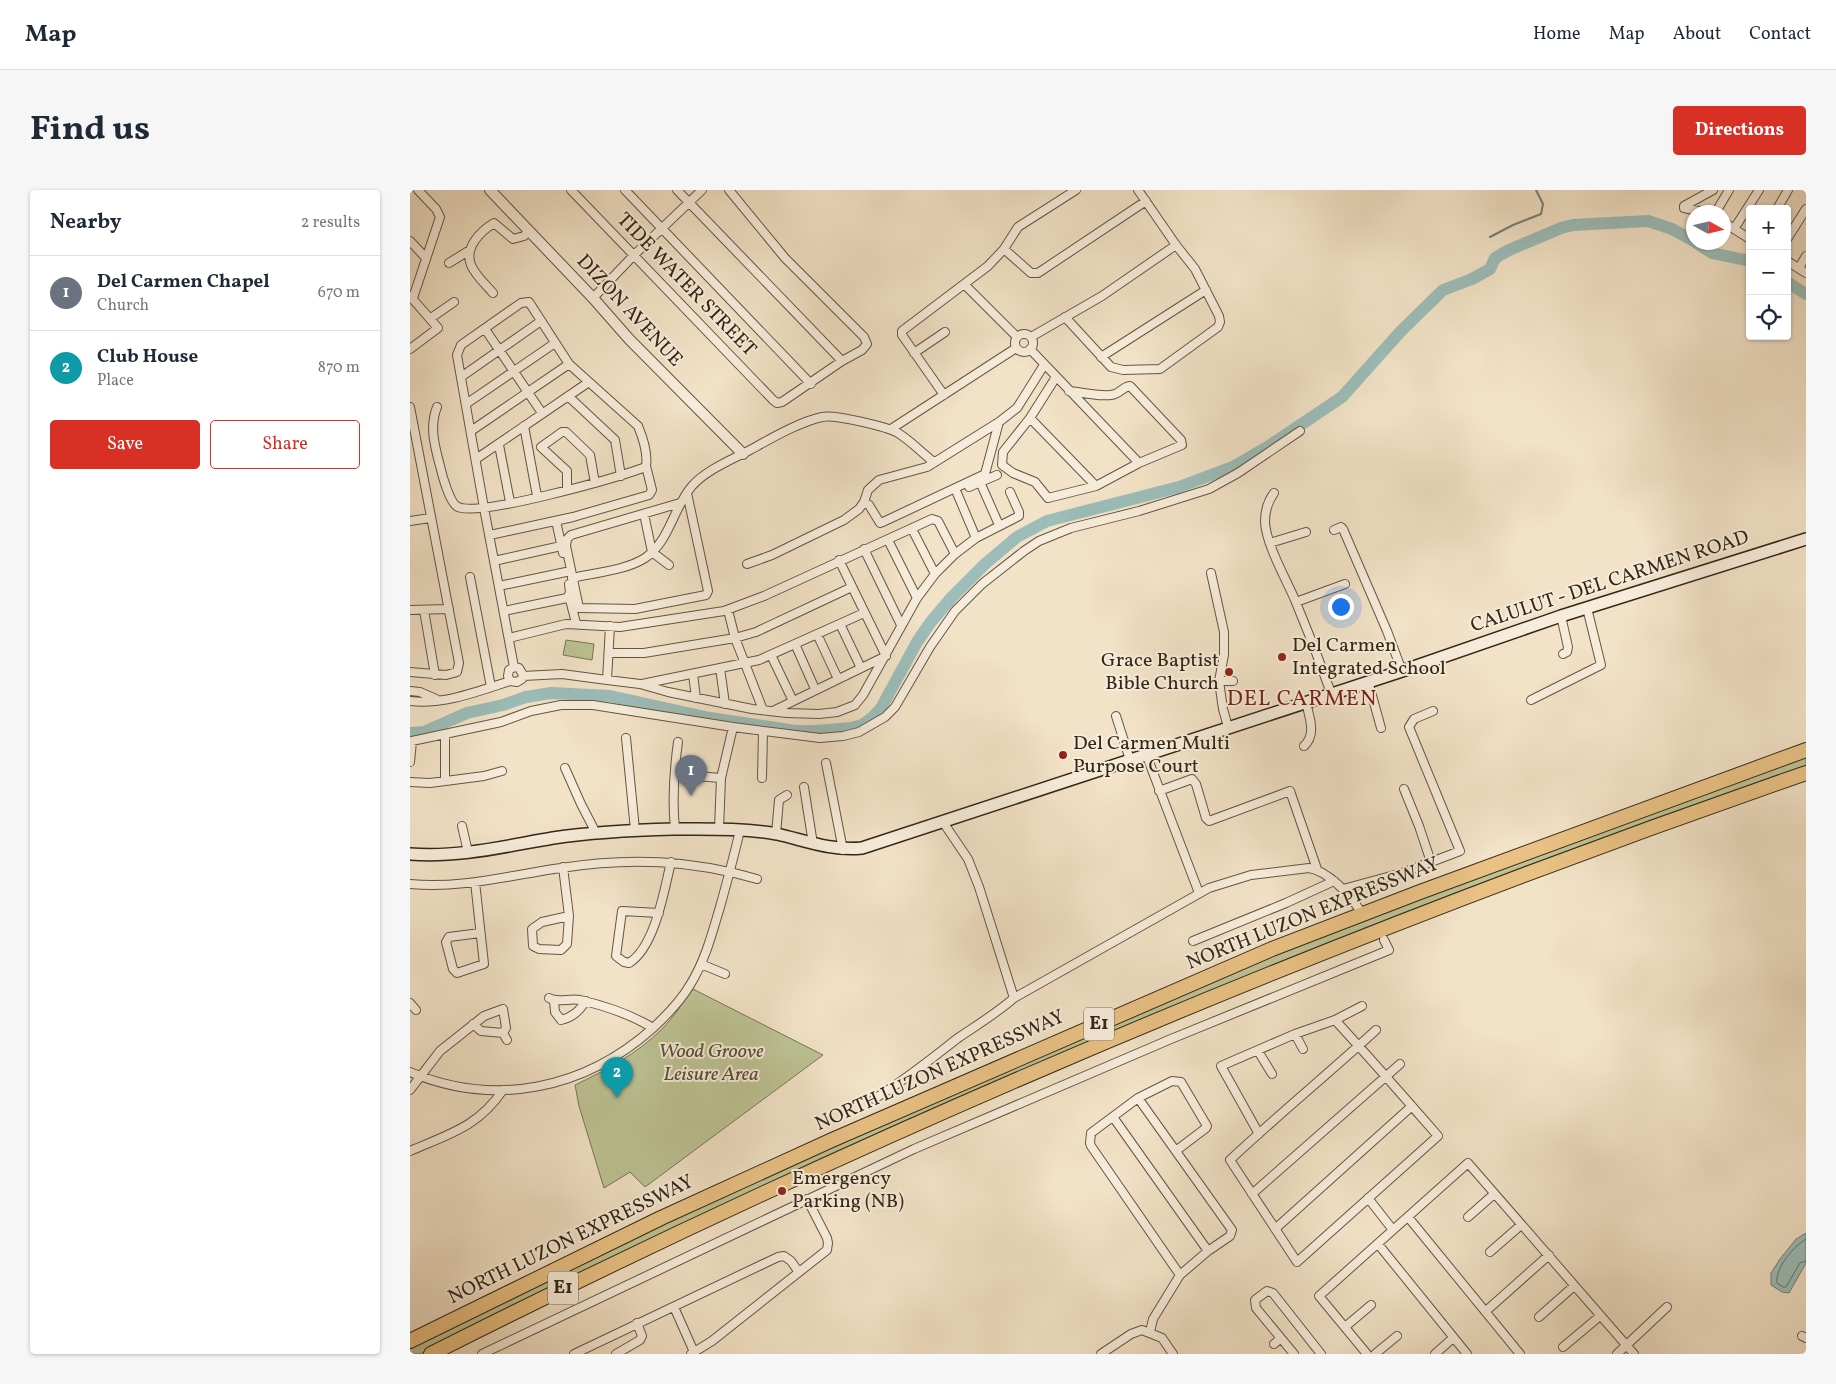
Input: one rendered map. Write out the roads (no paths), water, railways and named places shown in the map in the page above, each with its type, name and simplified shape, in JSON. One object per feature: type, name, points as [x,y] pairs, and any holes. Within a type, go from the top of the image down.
[{"type":"highway","name":"NORTH LUZON EXPRESSWAY","points":[[410,1341],[652,1222],[796,1156],[1015,1059],[1272,949],[1429,888],[1806,750]]},
{"type":"highway","name":"NORTH LUZON EXPRESSWAY","points":[[431,1354],[657,1243],[1013,1082],[1278,970],[1455,901],[1806,772]]},
{"type":"main road","name":"CALULUT - DEL CARMEN ROAD","points":[[410,854],[444,855],[596,833],[675,829],[740,830],[776,834],[843,850],[871,846],[1402,671],[1561,616],[1806,539]]},
{"type":"street","points":[[410,349],[438,328],[411,297],[440,217],[436,209],[418,190]]},
{"type":"street","name":"DIZON AVENUE","points":[[490,190],[593,298],[629,339],[743,454]]},
{"type":"street","name":"TIDE WATER STREET","points":[[571,190],[773,400],[777,403],[782,402],[811,384]]},
{"type":"street","points":[[625,190],[811,384],[842,361],[862,350],[867,344],[864,337],[785,258],[729,190]]},
{"type":"street","points":[[677,190],[842,361]]},
{"type":"street","points":[[593,298],[634,255],[702,190]]},
{"type":"street","points":[[944,395],[902,335],[905,328],[988,266],[1004,249],[1018,227],[1076,190]]},
{"type":"street","points":[[1065,317],[1111,367],[1123,370],[1160,369],[1218,327],[1220,322],[1219,316],[1195,269],[1138,190]]},
{"type":"street","points":[[1686,208],[1684,206],[1713,190]]},
{"type":"street","points":[[1720,205],[1729,190]]},
{"type":"street","points":[[1734,229],[1759,190]]},
{"type":"street","points":[[1779,205],[1788,190]]},
{"type":"street","points":[[1004,249],[1030,273],[1038,274],[1146,201]]},
{"type":"street","points":[[1791,233],[1806,209]]},
{"type":"street","points":[[449,263],[470,250],[479,235],[494,223],[513,238],[524,236],[529,231]]},
{"type":"street","points":[[1731,227],[1746,236]]},
{"type":"street","points":[[410,241],[426,258]]},
{"type":"street","points":[[1031,337],[1102,296],[1176,245]]},
{"type":"street","points":[[470,250],[472,268],[493,293]]},
{"type":"street","points":[[1799,268],[1806,256]]},
{"type":"street","points":[[1791,263],[1806,273]]},
{"type":"street","points":[[965,285],[1017,337]]},
{"type":"street","points":[[1101,356],[1206,290]]},
{"type":"street","points":[[431,318],[454,302]]},
{"type":"street","points":[[490,535],[573,518],[649,495],[652,490],[642,437],[638,426],[569,364],[529,302],[525,302],[460,345],[457,356],[514,667]]},
{"type":"street","points":[[461,377],[541,321]]},
{"type":"street","points":[[484,329],[542,413]]},
{"type":"street","points":[[914,353],[945,332]]},
{"type":"street","points":[[1016,348],[1024,352],[1030,349],[1033,343],[1031,337],[1026,334],[1017,337]]},
{"type":"street","points":[[1016,348],[1015,342],[1017,337]]},
{"type":"street","points":[[466,404],[555,343]]},
{"type":"street","points":[[891,429],[1016,348]]},
{"type":"street","points":[[1030,349],[1139,463]]},
{"type":"street","points":[[471,431],[569,364]]},
{"type":"street","points":[[747,564],[844,520],[859,509],[864,502],[868,490],[879,480],[927,467],[999,422],[1017,408],[1044,365]]},
{"type":"street","points":[[1056,377],[1030,418],[1003,452],[1002,465],[1013,473],[1035,482],[1049,499],[1096,486],[1139,463],[1182,445],[1182,442],[1130,386],[1124,387],[1115,394],[1107,395],[1070,391]]},
{"type":"street","points":[[476,459],[586,384],[587,381]]},
{"type":"street","points":[[568,396],[615,440],[621,476]]},
{"type":"street","points":[[410,407],[459,668],[457,672],[446,676],[410,672]]},
{"type":"street","points":[[437,407],[432,426],[434,439],[443,478],[453,503],[460,508],[484,508],[567,490],[621,476],[646,466]]},
{"type":"street","points":[[572,578],[632,565],[645,558],[658,546],[668,531],[680,504],[692,486],[705,475],[788,431],[824,416],[845,417],[891,429],[900,434],[934,462]]},
{"type":"street","points":[[1030,418],[1096,486]]},
{"type":"street","points":[[864,502],[870,505],[880,523],[985,474],[999,422]]},
{"type":"street","points":[[524,426],[538,496]]},
{"type":"street","points":[[530,452],[541,449],[562,432],[566,432],[590,455],[595,483]]},
{"type":"street","points":[[410,762],[412,741],[500,722],[531,711],[561,705],[600,706],[705,724],[820,738],[843,736],[859,732],[874,724],[895,707],[930,647],[955,610],[982,584],[1024,551],[1039,541],[1071,528],[1139,511],[1209,489],[1238,474],[1300,432]]},
{"type":"street","points":[[499,445],[510,502]]},
{"type":"street","points":[[541,449],[567,471],[567,490]]},
{"type":"street","points":[[955,554],[938,521],[932,518],[928,506],[997,475]]},
{"type":"street","points":[[980,482],[999,525]]},
{"type":"street","points":[[410,701],[419,702],[453,698],[510,681],[517,682],[523,676],[562,674],[640,684],[696,698],[763,710],[819,714],[846,710],[855,705],[864,695],[901,625],[917,598],[935,574],[955,554],[976,538],[1019,516],[1010,492]]},
{"type":"street","points":[[680,504],[571,535],[567,539],[566,546],[580,609],[635,609],[706,596],[708,591],[704,565],[687,493]]},
{"type":"street","points":[[957,493],[976,538]]},
{"type":"street","points":[[1274,493],[1268,501],[1265,521],[1270,543],[1296,602],[1331,693]]},
{"type":"street","points":[[644,514],[652,552],[669,565]]},
{"type":"street","points":[[410,521],[430,518]]},
{"type":"street","points":[[509,638],[566,624],[633,625],[728,610],[764,596],[838,560],[912,529],[932,518]]},
{"type":"street","points":[[556,521],[569,596],[576,623]]},
{"type":"street","points":[[1334,530],[1341,527],[1343,529],[1388,631],[1402,671]]},
{"type":"street","points":[[912,529],[935,574]]},
{"type":"street","points":[[1270,543],[1306,532]]},
{"type":"street","points":[[888,540],[917,598]]},
{"type":"street","points":[[494,561],[561,546]]},
{"type":"street","points":[[864,550],[901,625]]},
{"type":"street","points":[[838,560],[886,656]]},
{"type":"street","points":[[499,586],[566,572]]},
{"type":"street","points":[[1211,573],[1224,632],[1224,655],[1219,681],[1228,727]]},
{"type":"street","points":[[470,577],[491,687]]},
{"type":"street","points":[[1296,602],[1345,584]]},
{"type":"street","points":[[609,653],[644,653],[736,638],[756,632],[852,587]]},
{"type":"street","points":[[504,612],[569,596]]},
{"type":"street","points":[[1531,700],[1601,665],[1587,608]]},
{"type":"street","points":[[410,610],[449,609]]},
{"type":"street","points":[[424,610],[435,675]]},
{"type":"street","points":[[728,610],[736,638],[763,710]]},
{"type":"street","points":[[640,684],[745,663],[770,655],[864,613]]},
{"type":"street","points":[[1561,616],[1568,647],[1567,652],[1563,654]]},
{"type":"street","points":[[840,624],[861,668]]},
{"type":"street","points":[[607,680],[610,626]]},
{"type":"street","points":[[817,634],[838,679]]},
{"type":"street","points":[[795,644],[815,689]]},
{"type":"street","points":[[770,655],[793,701]]},
{"type":"street","points":[[773,711],[886,656]]},
{"type":"street","points":[[510,681],[508,673],[514,667]]},
{"type":"street","points":[[514,667],[521,670],[523,676]]},
{"type":"street","points":[[720,668],[725,704]]},
{"type":"street","points":[[693,674],[696,698]]},
{"type":"street","points":[[1219,681],[1233,681]]},
{"type":"street","points":[[1368,681],[1380,728]]},
{"type":"street","points":[[410,691],[420,692],[438,699]]},
{"type":"street","points":[[1304,746],[1308,743],[1312,732],[1306,702]]},
{"type":"street","points":[[1343,889],[1402,873],[1460,851],[1409,727],[1414,719],[1433,712]]},
{"type":"street","points":[[1116,716],[1130,760]]},
{"type":"street","points":[[719,830],[721,778],[733,727]]},
{"type":"street","points":[[762,778],[764,731]]},
{"type":"street","points":[[445,735],[445,781]]},
{"type":"street","points":[[626,738],[635,830]]},
{"type":"street","points":[[675,829],[673,796],[678,742]]},
{"type":"street","points":[[1146,754],[1199,893]]},
{"type":"street","points":[[826,763],[843,850]]},
{"type":"street","points":[[565,768],[580,804],[596,833]]},
{"type":"street","points":[[410,782],[430,784],[484,776],[502,771]]},
{"type":"street","points":[[696,776],[721,778]]},
{"type":"street","points":[[1159,791],[1192,779],[1196,784],[1206,818],[1209,821],[1290,791],[1317,869]]},
{"type":"street","points":[[804,787],[813,844]]},
{"type":"street","points":[[1404,788],[1431,862]]},
{"type":"street","points":[[776,834],[779,800],[787,795]]},
{"type":"street","points":[[943,822],[968,860],[979,887],[1014,998]]},
{"type":"street","points":[[462,826],[468,852]]},
{"type":"street","points":[[410,1072],[462,1087],[503,1090],[538,1087],[574,1077],[616,1057],[632,1047],[674,1008],[690,985],[701,964],[712,934],[740,830]]},
{"type":"street","points":[[410,884],[441,886],[563,867],[617,862],[688,863],[730,871],[758,879]]},
{"type":"street","points":[[659,913],[622,911],[616,956],[619,960],[629,963],[642,950],[659,913],[671,862]]},
{"type":"street","points":[[563,867],[569,916],[567,944],[561,950],[538,949],[533,946],[532,929],[538,924],[569,916]]},
{"type":"street","points":[[874,1099],[903,1082],[1014,998],[1199,893],[1229,881],[1251,875],[1299,869],[1317,869],[1343,889],[1353,899],[1359,909]]},
{"type":"street","points":[[1193,941],[1334,881]]},
{"type":"street","points":[[474,882],[484,964],[457,973],[453,969],[446,942],[447,938],[480,934]]},
{"type":"street","points":[[483,1354],[914,1149],[1047,1091],[1390,950],[1384,940]]},
{"type":"street","points":[[701,964],[725,974]]},
{"type":"street","points":[[586,1001],[577,1013],[560,1023],[551,999],[586,1001],[615,1009],[637,1018],[653,1028]]},
{"type":"street","points":[[410,1003],[416,1010]]},
{"type":"street","points":[[1258,1134],[1221,1066],[1258,1052],[1295,1034],[1335,1020],[1362,1006]]},
{"type":"street","points":[[410,1090],[440,1051],[473,1024],[484,1016],[503,1008],[506,1028],[505,1036],[481,1030],[473,1024]]},
{"type":"street","points":[[1335,1020],[1359,1046],[1386,1076],[1438,1136],[1297,1262],[1230,1160],[1258,1134],[1359,1046],[1376,1030]]},
{"type":"street","points":[[1295,1034],[1303,1049]]},
{"type":"street","points":[[1258,1052],[1272,1074]]},
{"type":"street","points":[[1252,1194],[1400,1064]]},
{"type":"street","points":[[1177,1150],[1207,1126],[1181,1082],[1172,1081],[1138,1098],[1091,1133],[1090,1143],[1180,1276]]},
{"type":"street","points":[[410,1151],[476,1121],[494,1104],[503,1090]]},
{"type":"street","points":[[1138,1098],[1177,1150],[1232,1230],[1230,1236],[1208,1251],[1180,1276],[1153,1319],[1150,1332]]},
{"type":"street","points":[[1275,1228],[1412,1106]]},
{"type":"street","points":[[1113,1117],[1208,1251]]},
{"type":"street","points":[[1367,1354],[1320,1296],[1468,1163],[1493,1195],[1549,1255],[1634,1354]]},
{"type":"street","points":[[1468,1217],[1493,1195]]},
{"type":"street","points":[[1368,1198],[1393,1230]]},
{"type":"street","points":[[674,1307],[693,1353],[712,1341],[798,1271],[827,1250],[828,1243],[807,1199]]},
{"type":"street","points":[[1408,1217],[1520,1354]]},
{"type":"street","points":[[1490,1252],[1521,1225]]},
{"type":"street","points":[[1378,1244],[1466,1354]]},
{"type":"street","points":[[1486,1311],[1549,1255]]},
{"type":"street","points":[[574,1354],[778,1257],[784,1256],[798,1271]]},
{"type":"street","points":[[1539,1317],[1574,1286]]},
{"type":"street","points":[[1294,1354],[1256,1308],[1255,1300],[1267,1290],[1273,1293],[1322,1354]]},
{"type":"street","points":[[1345,1327],[1371,1305]]},
{"type":"street","points":[[1617,1354],[1667,1307]]},
{"type":"street","points":[[1563,1347],[1600,1316]]},
{"type":"street","points":[[616,1354],[640,1340],[642,1336],[637,1323]]},
{"type":"street","points":[[1101,1354],[1136,1331],[1142,1330],[1162,1338],[1173,1354]]},
{"type":"street","points":[[1375,1354],[1396,1336]]},
{"type":"street","points":[[1274,1344],[1281,1338]]},
{"type":"street","points":[[1435,1354],[1454,1338]]},
{"type":"water","points":[[1806,1233],[1806,1263],[1789,1293],[1782,1292],[1771,1285],[1771,1273],[1796,1239]]},
{"type":"waterway","points":[[1490,237],[1541,214],[1543,204],[1536,190]]},
{"type":"waterway","points":[[410,733],[424,732],[467,713],[503,705],[526,697],[551,693],[610,696],[710,718],[796,731],[851,728],[862,725],[881,708],[917,642],[930,623],[952,597],[985,564],[1017,537],[1047,521],[1179,487],[1235,466],[1269,446],[1342,397],[1401,331],[1443,290],[1472,279],[1490,269],[1495,258],[1509,250],[1561,228],[1573,225],[1648,221],[1672,229],[1686,237]]},
{"type":"waterway","points":[[1707,250],[1712,253],[1746,260]]},
{"type":"waterway","points":[[1791,285],[1806,294]]},
{"type":"tunnel","points":[[1362,912],[1378,933]]},
{"type":"place","name":"Del Carmen Integrated School","points":[[1282,657]]},
{"type":"place","name":"Grace Baptist Bible Church","points":[[1229,672]]},
{"type":"place","name":"Del Carmen Multi Purpose Court","points":[[1063,755]]},
{"type":"place","name":"Del Carmen Chapel","points":[[691,796]]},
{"type":"place","name":"Club House","points":[[617,1098]]},
{"type":"place","name":"Emergency Parking (NB)","points":[[782,1191]]},
{"type":"district","name":"DEL CARMEN","points":[[1302,699]]},
{"type":"park label","name":"Wood Groove Leisure Area","points":[[711,1064]]}]
